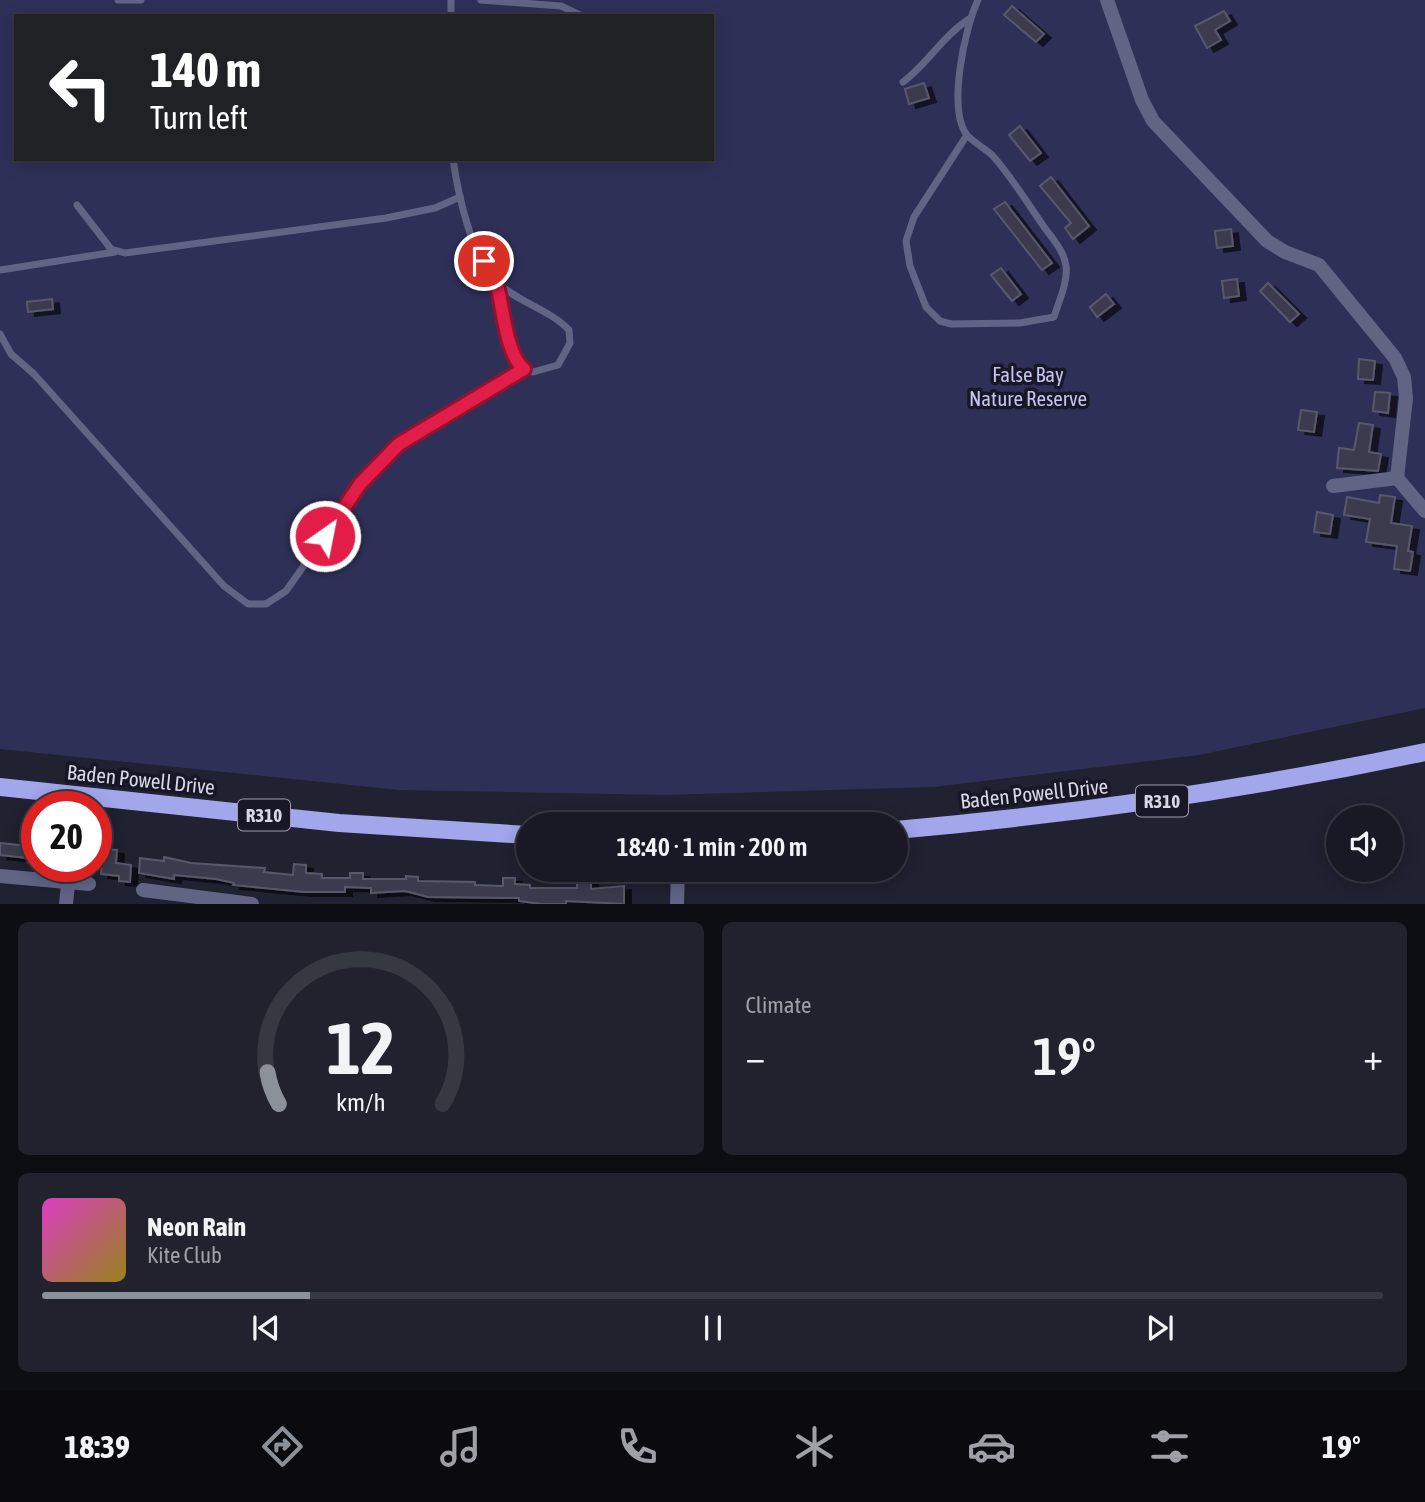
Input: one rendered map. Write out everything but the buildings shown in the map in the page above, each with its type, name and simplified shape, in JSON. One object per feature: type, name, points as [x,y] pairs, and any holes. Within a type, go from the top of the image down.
[{"type":"main road","name":"Baden Powell Drive","points":[[908,829],[1154,802],[1259,785],[1425,752]]},
{"type":"main road","name":"Baden Powell Drive","points":[[0,787],[352,824],[516,834]]},
{"type":"street","points":[[1107,0],[1142,100],[1153,121],[1267,241],[1285,252],[1319,265],[1395,358],[1404,377],[1406,398],[1397,478],[1425,511]]},
{"type":"street","points":[[1334,486],[1397,478]]},
{"type":"street","points":[[0,876],[89,884]]},
{"type":"street","points":[[677,904],[678,882]]},
{"type":"street","points":[[66,904],[68,884]]},
{"type":"street","points":[[144,890],[161,898],[252,904]]},
{"type":"lane","points":[[118,0],[141,0]]},
{"type":"lane","points":[[481,0],[561,6],[578,14]]},
{"type":"lane","points":[[967,135],[906,235],[910,266],[926,307],[935,318],[951,324],[1008,324],[1054,317],[1065,278],[1063,254],[991,154],[967,135],[959,95],[969,19],[978,0]]},
{"type":"lane","points":[[903,82],[928,60],[958,26],[969,19]]},
{"type":"lane","points":[[453,161],[460,197],[473,237],[497,282],[515,358],[524,369],[541,372],[558,365],[570,344],[569,330],[497,282]]},
{"type":"lane","points":[[0,270],[116,252],[386,218],[425,211],[460,197]]},
{"type":"lane","points":[[77,205],[106,244],[116,252]]},
{"type":"lane","points":[[0,334],[11,354],[34,374],[99,450],[188,542],[224,586],[248,604],[266,604],[286,591],[360,484],[399,444],[524,369]]},
{"type":"green space","name":"False Bay Nature Reserve","points":[[0,0],[1425,0],[1425,708],[1199,755],[934,787],[665,795],[399,790],[0,749]]},
{"type":"route","points":[[325,536],[376,464],[399,444],[524,369],[515,358],[497,282],[484,261]]}]
